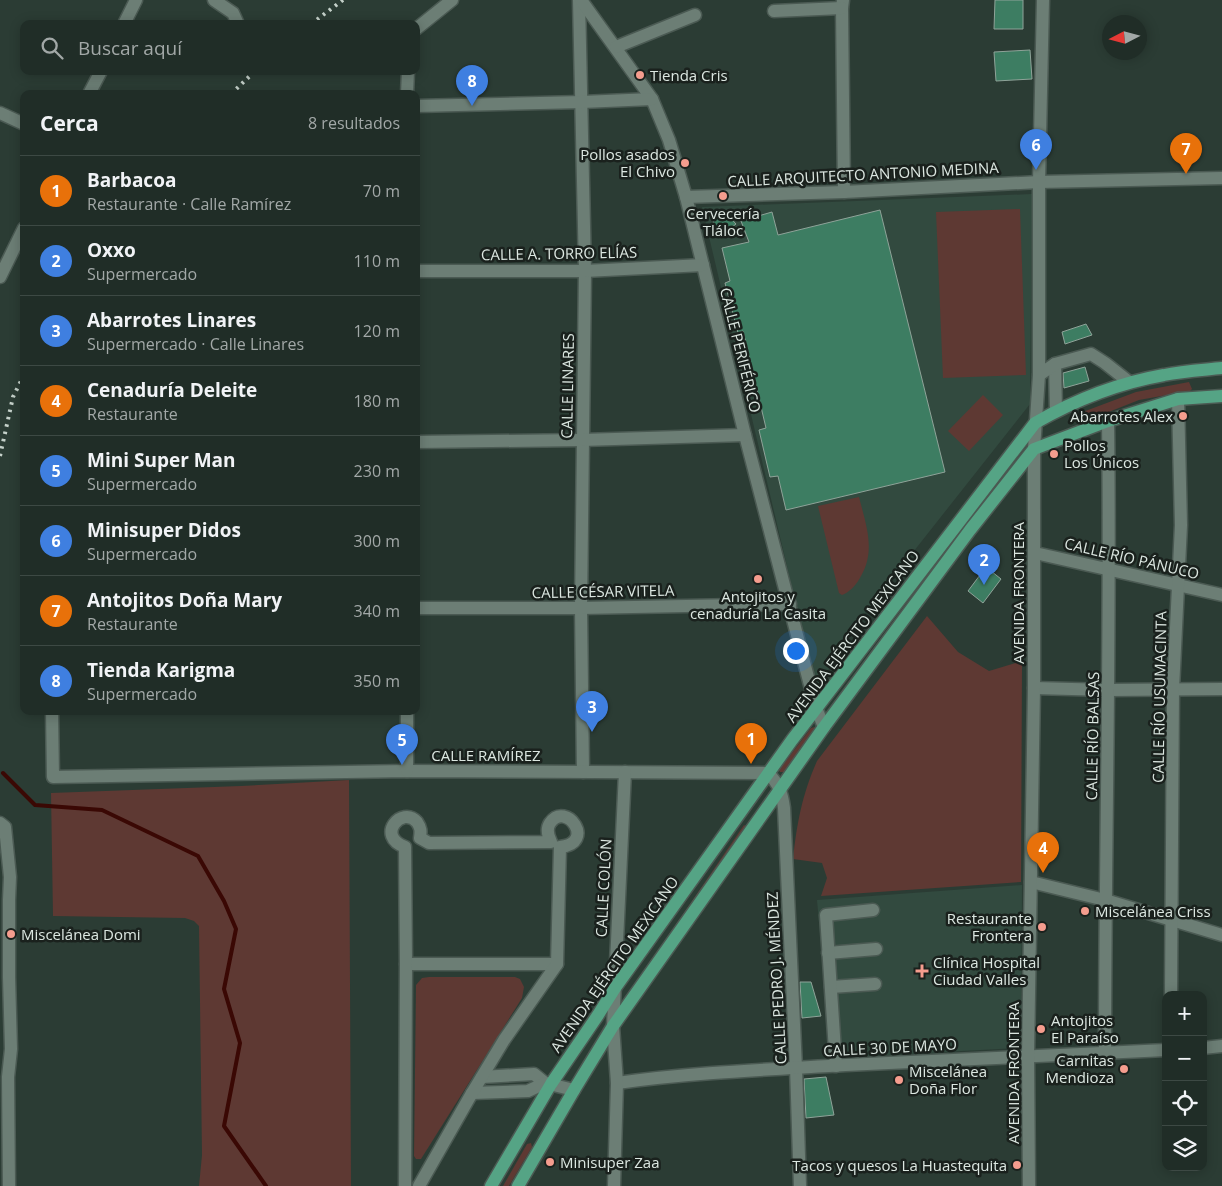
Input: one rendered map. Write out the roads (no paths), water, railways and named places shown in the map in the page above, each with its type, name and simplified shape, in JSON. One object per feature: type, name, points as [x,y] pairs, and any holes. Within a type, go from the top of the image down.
[{"type":"main road","name":"AVENIDA EJÉRCITO MEXICANO","points":[[492,1186],[548,1084],[768,773],[1035,423],[1056,411],[1130,382],[1165,374],[1222,368]]},
{"type":"main road","points":[[1034,449],[1108,421],[1178,399],[1222,396]]},
{"type":"main road","name":"AVENIDA EJÉRCITO MEXICANO","points":[[518,1186],[613,1026],[824,727],[970,530],[1034,449]]},
{"type":"street","points":[[126,20],[136,0]]},
{"type":"street","points":[[214,0],[233,13],[236,20]]},
{"type":"street","points":[[420,26],[452,0]]},
{"type":"street","name":"CALLE PERIFÉRICO","points":[[580,0],[652,99],[669,140],[686,198],[816,708],[824,727]]},
{"type":"street","name":"CALLE LINARES","points":[[580,0],[584,271],[581,608],[583,772]]},
{"type":"street","name":"AVENIDA FRONTERA","points":[[1029,1186],[1028,1055],[1034,688],[1034,449],[1039,375],[1039,182],[1043,0]]},
{"type":"street","points":[[774,11],[842,4],[844,192]]},
{"type":"street","points":[[616,47],[694,15]]},
{"type":"street","points":[[91,90],[99,75]]},
{"type":"street","points":[[407,90],[408,75]]},
{"type":"street","points":[[420,106],[652,99]]},
{"type":"street","points":[[0,113],[20,122]]},
{"type":"street","name":"CALLE ARQUITECTO ANTONIO MEDINA","points":[[686,198],[1039,182],[1222,178]]},
{"type":"street","points":[[0,277],[20,236]]},
{"type":"street","name":"CALLE A. TORRO ELÍAS","points":[[420,271],[584,271],[703,265]]},
{"type":"street","points":[[1039,375],[1055,364],[1091,354],[1130,382]]},
{"type":"street","points":[[1055,364],[1056,411]]},
{"type":"street","name":"CALLE RÍO USUMACINTA","points":[[1171,991],[1173,689],[1181,525],[1178,399]]},
{"type":"street","name":"CALLE RÍO BALSAS","points":[[1105,1053],[1105,900],[1110,571],[1108,421]]},
{"type":"street","points":[[420,442],[582,440],[745,435]]},
{"type":"street","name":"CALLE RÍO PÁNUCO","points":[[1035,553],[1222,595]]},
{"type":"street","name":"CALLE CÉSAR VITELA","points":[[420,608],[581,608],[790,604]]},
{"type":"street","points":[[1034,688],[1109,690],[1222,689]]},
{"type":"street","name":"CALLE RAMÍREZ","points":[[52,715],[53,777],[407,771],[768,773]]},
{"type":"street","points":[[407,771],[408,715]]},
{"type":"street","name":"CALLE COLÓN","points":[[614,1186],[617,1083],[613,1026],[625,772]]},
{"type":"street","points":[[768,773],[781,790]]},
{"type":"street","name":"CALLE PEDRO J. MÉNDEZ","points":[[781,790],[785,824],[800,1186]]},
{"type":"street","points":[[405,1186],[405,847],[397,844],[391,832],[396,821],[407,817],[414,819],[420,827],[420,838],[429,843],[551,842],[547,831],[555,818],[562,816],[573,821],[578,832],[576,839],[568,846],[560,847],[557,964],[504,1040],[419,1186]]},
{"type":"street","points":[[0,823],[5,827],[10,877],[9,977],[12,1049],[8,1077],[9,1186]]},
{"type":"street","points":[[1031,882],[1105,900],[1222,935]]},
{"type":"street","points":[[836,1066],[826,915],[873,910]]},
{"type":"street","points":[[828,952],[876,949]]},
{"type":"street","points":[[406,964],[557,964]]},
{"type":"street","points":[[831,987],[875,984]]},
{"type":"street","points":[[1207,1048],[1222,1046]]},
{"type":"street","name":"CALLE 30 DE MAYO","points":[[617,1083],[661,1076],[1028,1055],[1162,1050]]},
{"type":"street","points":[[482,1077],[534,1074],[548,1084],[574,1090]]},
{"type":"street","points":[[472,1093],[528,1091],[548,1084]]},
{"type":"waterway","points":[[3,773],[35,805],[102,810],[198,856],[224,901],[236,929],[224,989],[240,1043],[224,1126],[266,1186]]},
{"type":"railway","points":[[316,20],[343,0]]},
{"type":"railway","points":[[235,90],[251,75]]},
{"type":"railway","points":[[0,456],[13,397],[20,383]]},
{"type":"place","name":"Tienda Cris","points":[[640,75]]},
{"type":"place","name":"Tienda Karigma","points":[[472,106]]},
{"type":"place","name":"Pollos asados El Chivo","points":[[685,163]]},
{"type":"place","name":"Minisuper Didos","points":[[1036,170]]},
{"type":"place","name":"Antojitos Doña Mary","points":[[1186,174]]},
{"type":"place","name":"Cervecería Tláloc","points":[[723,196]]},
{"type":"place","name":"Abarrotes Alex","points":[[1183,416]]},
{"type":"place","name":"Pollos Los Únicos","points":[[1054,454]]},
{"type":"place","name":"Antojitos y cenaduría La Casita","points":[[758,579]]},
{"type":"place","name":"Oxxo","points":[[984,585]]},
{"type":"place","name":"Abarrotes Linares","points":[[592,732]]},
{"type":"place","name":"Barbacoa","points":[[751,764]]},
{"type":"place","name":"Mini Super Man","points":[[402,765]]},
{"type":"place","name":"Cenaduría Deleite","points":[[1043,873]]},
{"type":"place","name":"Miscelánea Criss","points":[[1085,911]]},
{"type":"place","name":"Restaurante Frontera","points":[[1042,927]]},
{"type":"place","name":"Miscelánea Domi","points":[[11,934]]},
{"type":"place","name":"Clínica Hospital Ciudad Valles","points":[[922,971]]},
{"type":"place","name":"Antojitos El Paraíso","points":[[1041,1029]]},
{"type":"place","name":"Carnitas Mendioza","points":[[1124,1069]]},
{"type":"place","name":"Miscelánea Doña Flor","points":[[899,1080]]},
{"type":"place","name":"Minisuper Zaa","points":[[550,1162]]},
{"type":"place","name":"Tacos y quesos La Huastequita","points":[[1017,1165]]}]
